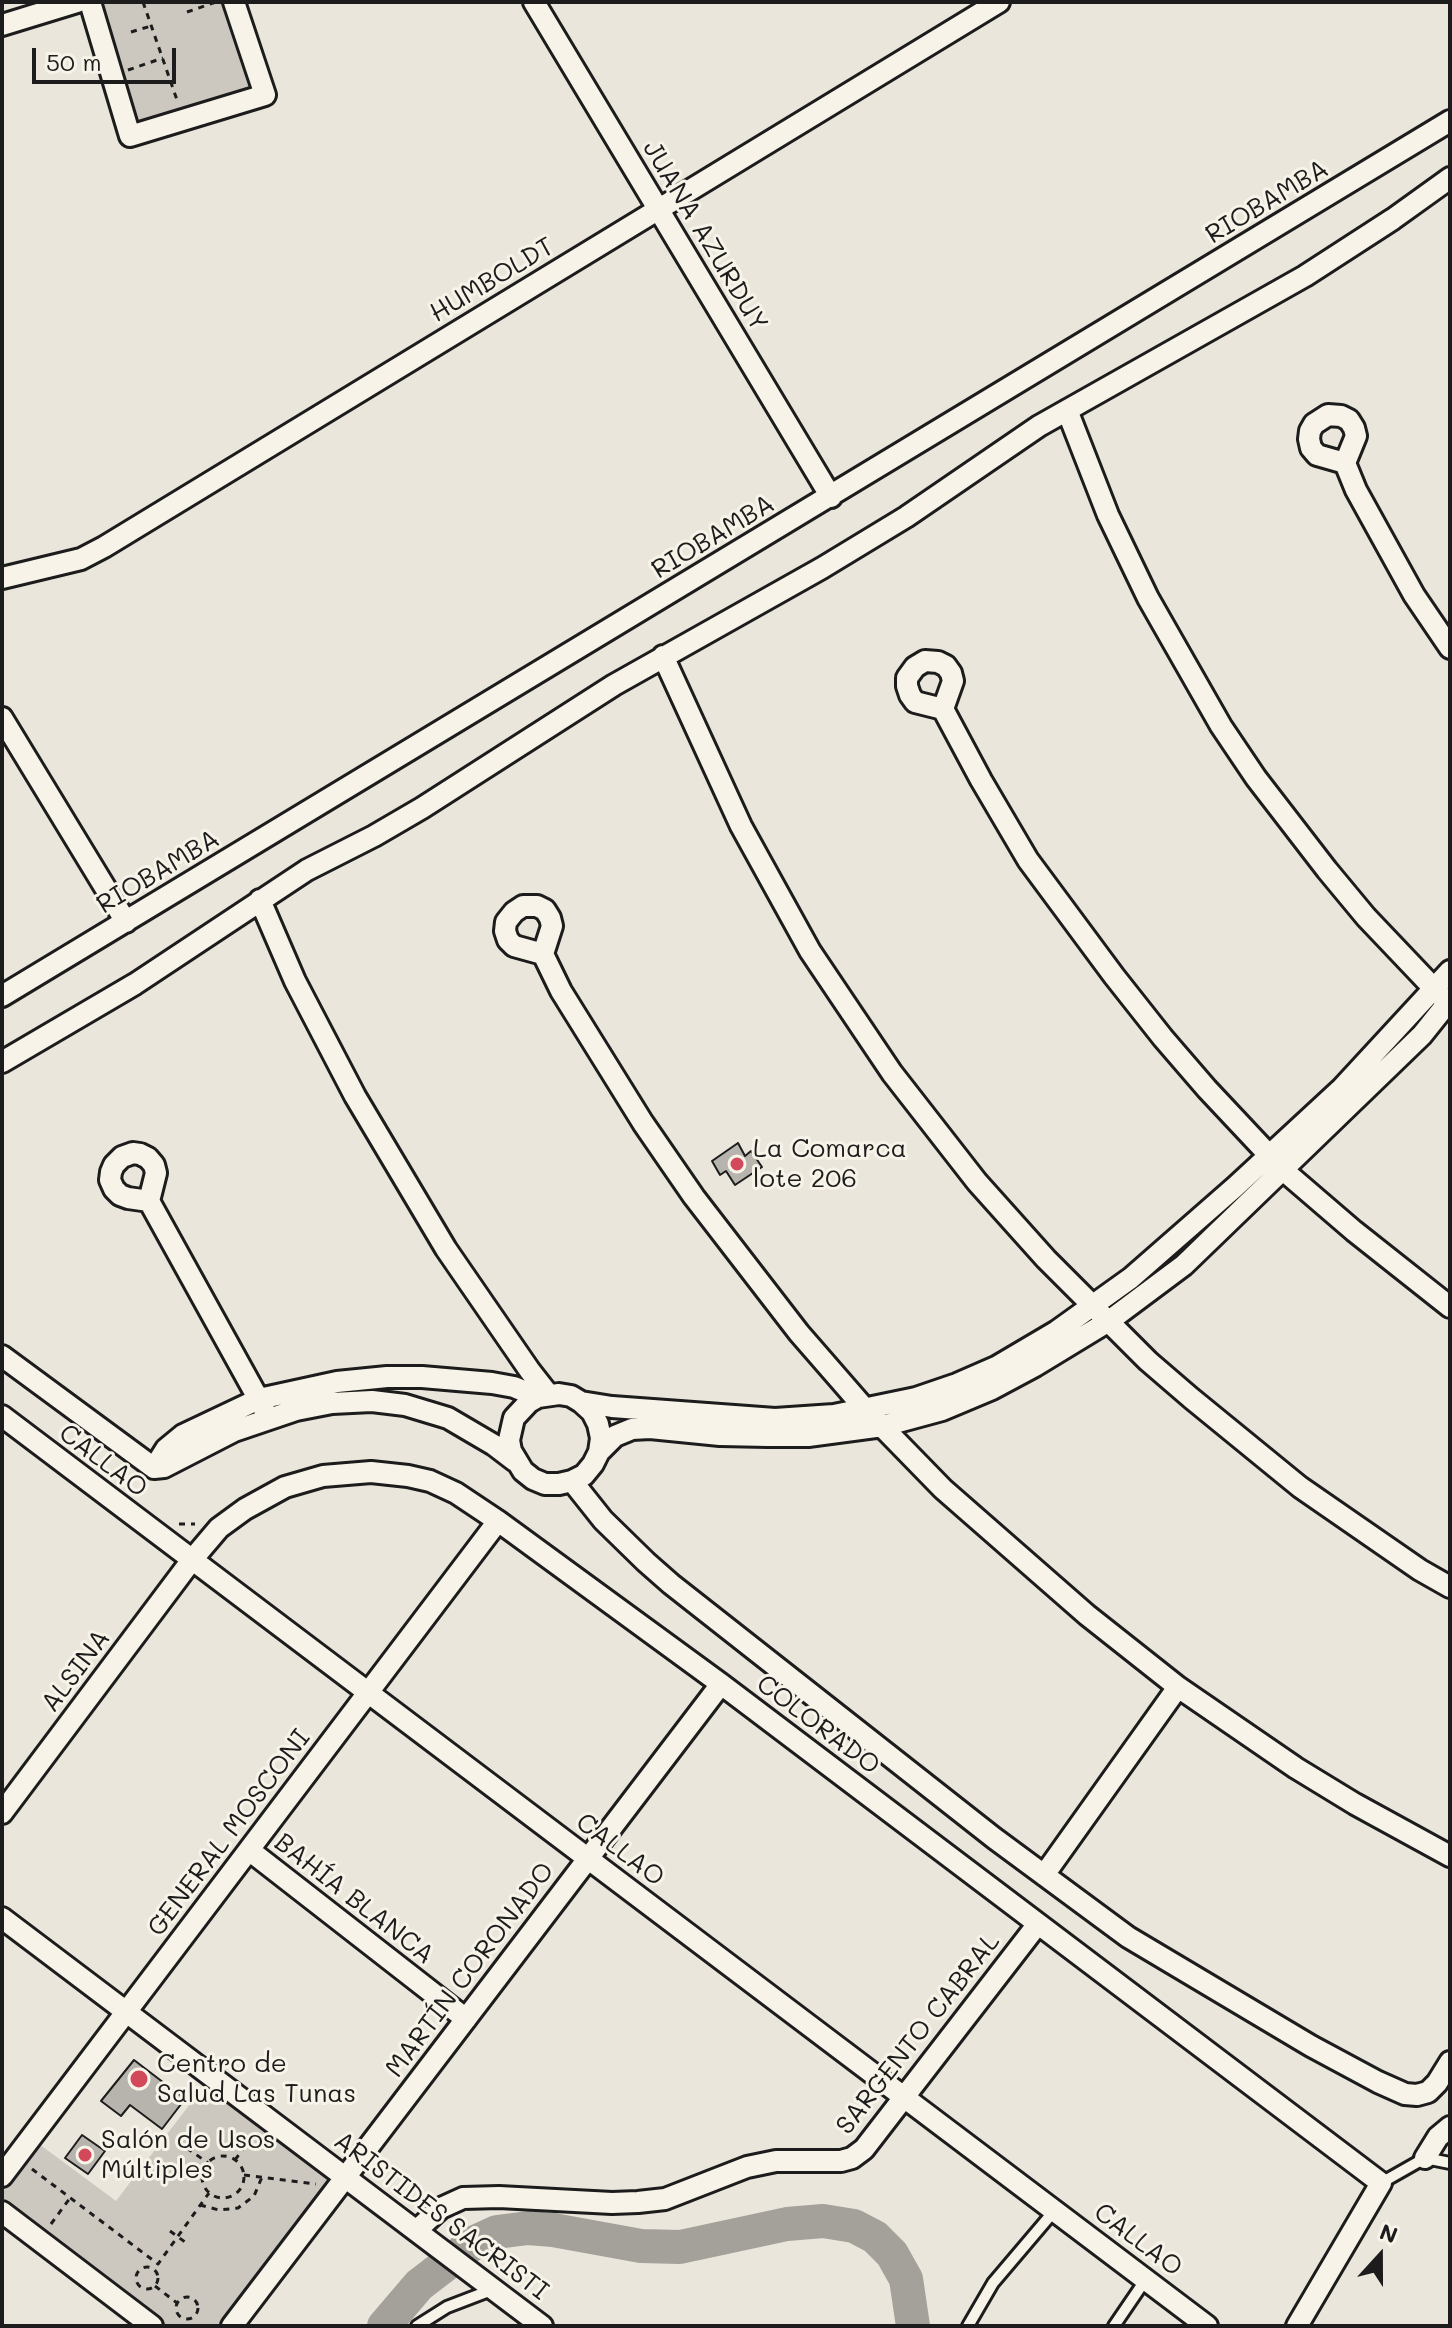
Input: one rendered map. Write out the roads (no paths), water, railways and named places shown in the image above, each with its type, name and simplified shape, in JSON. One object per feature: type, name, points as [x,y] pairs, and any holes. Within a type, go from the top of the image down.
[{"type":"street","points":[[2,25],[77,2]]},
{"type":"street","points":[[90,2],[130,136],[265,95],[234,2]]},
{"type":"street","name":"JUANA AZURDUY","points":[[534,2],[831,497]]},
{"type":"street","name":"HUMBOLDT","points":[[2,578],[70,562],[104,547],[999,2]]},
{"type":"street","name":"RIOBAMBA","points":[[2,996],[1450,121]]},
{"type":"street","points":[[2,1062],[135,984],[307,870],[422,808],[614,685],[858,546],[1067,410],[1305,276],[1450,178]]},
{"type":"street","points":[[1067,410],[1108,515],[1148,598],[1221,726],[1256,778],[1327,870],[1366,917],[1446,999]]},
{"type":"street","points":[[1345,463],[1382,540],[1450,648]]},
{"type":"street","points":[[663,656],[741,826],[810,951],[853,1017],[977,1182],[1046,1259],[1148,1361],[1300,1487],[1420,1570],[1450,1587]]},
{"type":"street","points":[[943,709],[1028,860],[1163,1038],[1276,1163],[1354,1231],[1450,1307]]},
{"type":"street","points":[[2,718],[8,742],[126,922]]},
{"type":"street","points":[[260,900],[295,981],[355,1096],[446,1249],[543,1396]]},
{"type":"street","points":[[543,954],[561,991],[603,1059],[694,1197],[799,1333],[866,1410],[943,1489],[1012,1552],[1178,1687],[1296,1768],[1450,1856]]},
{"type":"street","points":[[581,1402],[775,1419],[834,1415],[916,1398],[996,1367],[1094,1305],[1276,1163],[1422,1035],[1446,999],[1450,971]]},
{"type":"street","points":[[2,1356],[154,1468],[164,1467],[234,1431],[296,1410],[332,1403],[372,1401],[405,1405],[448,1418],[494,1445],[533,1479],[545,1484],[559,1484],[584,1475],[599,1452],[615,1436],[632,1429],[720,1435],[836,1433],[883,1426],[942,1410],[992,1389],[1109,1321],[1184,1265],[1276,1163]]},
{"type":"street","points":[[149,1201],[269,1419]]},
{"type":"street","points":[[154,1468],[166,1449],[183,1435],[259,1399],[337,1382],[387,1377],[492,1383],[543,1396],[571,1396],[592,1412],[601,1438],[599,1452]]},
{"type":"street","points":[[515,1461],[509,1440],[511,1429],[521,1409],[543,1396]]},
{"type":"street","name":"CALLAO","points":[[2,1416],[1207,2326]]},
{"type":"street","name":"COLORADO","points":[[191,1561],[219,1528],[245,1509],[285,1487],[323,1476],[371,1472],[408,1476],[430,1481],[456,1493],[721,1684],[1381,2183]]},
{"type":"street","points":[[572,1481],[603,1520],[671,1584],[981,1828],[1128,1937],[1311,2046],[1405,2094],[1428,2092],[1450,2062]]},
{"type":"street","name":"GENERAL MOSCONI","points":[[2,2176],[498,1521]]},
{"type":"street","name":"ALSINA","points":[[2,1813],[191,1561]]},
{"type":"street","name":"MARTÍN CORONADO","points":[[232,2326],[721,1684]]},
{"type":"street","points":[[1044,1875],[1178,1687]]},
{"type":"street","name":"BAHÍA BLANCA","points":[[249,1850],[466,2019]]},
{"type":"street","name":"ARISTIDES SACRISTI","points":[[2,1918],[268,2117],[343,2181],[425,2236],[542,2326]]},
{"type":"street","name":"SARGENTO CABRAL","points":[[425,2236],[441,2208],[463,2198],[638,2202],[665,2199],[747,2167],[776,2161],[841,2161],[852,2158],[864,2149],[1037,1925]]},
{"type":"street","points":[[1425,2158],[1438,2137],[1450,2127]]},
{"type":"street","points":[[1297,2326],[1381,2183]]},
{"type":"street","points":[[2,2212],[152,2326]]},
{"type":"lane","points":[[1381,2183],[1425,2158],[1450,2163]]},
{"type":"lane","points":[[968,2326],[993,2283],[1055,2210]]},
{"type":"lane","points":[[1114,2326],[1146,2279]]},
{"type":"lane","points":[[417,2326],[488,2284]]},
{"type":"waterway","points":[[384,2326],[419,2285],[475,2242],[497,2232],[528,2228],[553,2230],[641,2246],[680,2247],[787,2224],[823,2221],[854,2226],[875,2237],[892,2254],[906,2279],[913,2326]]},
{"type":"place","name":"La Comarca lote 206","points":[[737,1164]]},
{"type":"place","name":"Centro de Salud Las Tunas","points":[[139,2079]]},
{"type":"place","name":"Salón de Usos Múltiples","points":[[85,2155]]}]
